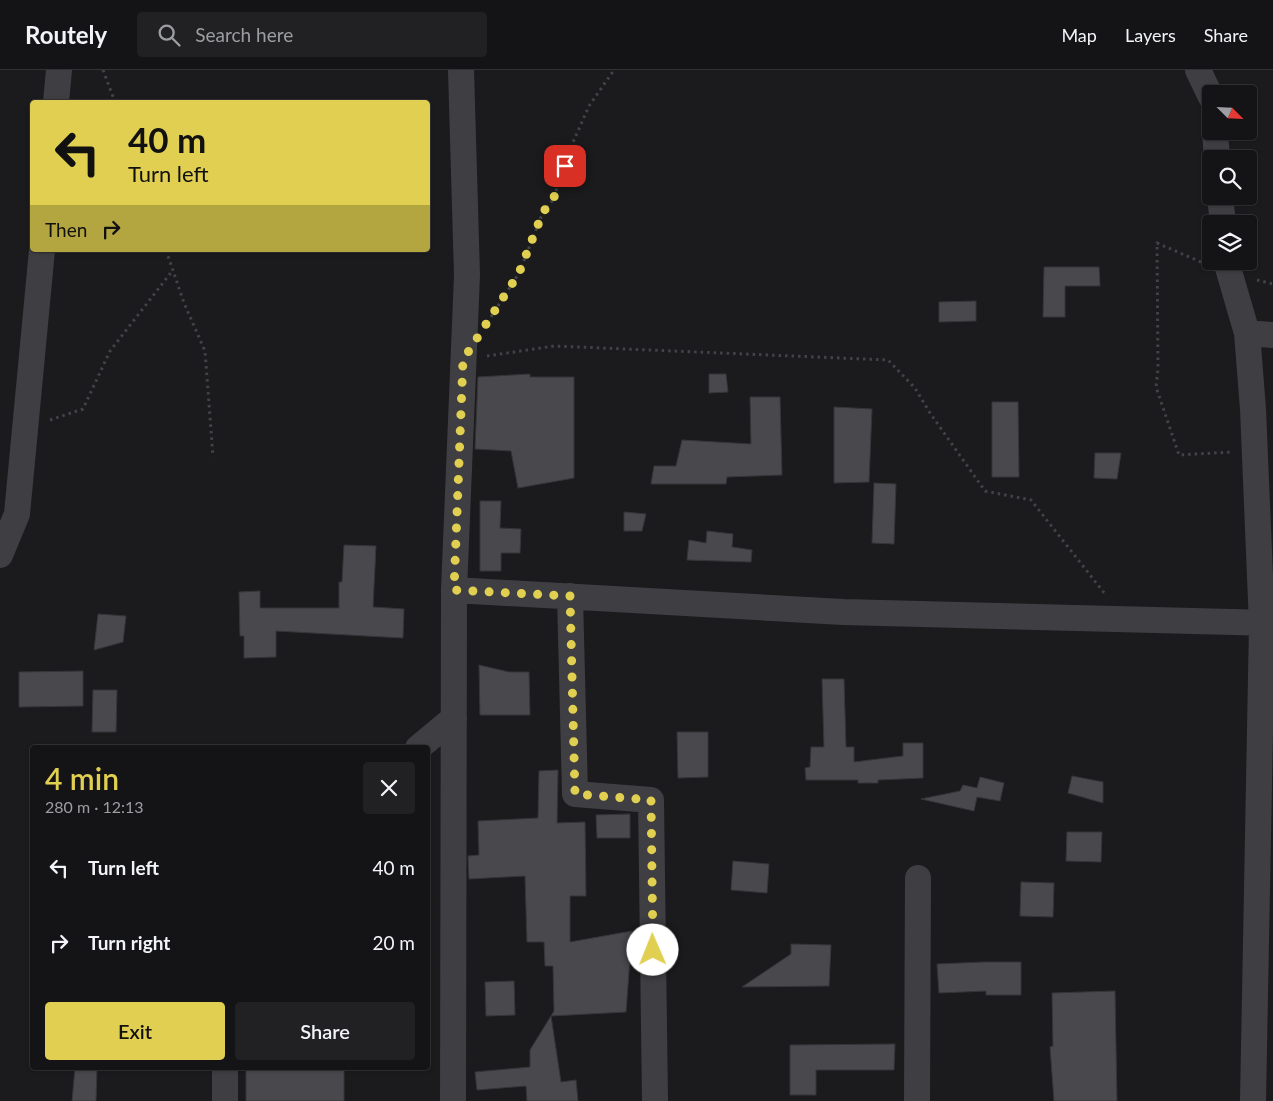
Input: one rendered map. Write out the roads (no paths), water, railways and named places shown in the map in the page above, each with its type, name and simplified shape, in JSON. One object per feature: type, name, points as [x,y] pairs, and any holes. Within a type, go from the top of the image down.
[{"type":"street","points":[[56,100],[59,70]]},
{"type":"street","points":[[453,1101],[454,590],[467,276],[461,70]]},
{"type":"street","points":[[1198,70],[1205,85]]},
{"type":"street","points":[[0,554],[9,519],[25,428],[42,252]]},
{"type":"street","points":[[1228,270],[1247,333],[1267,624],[1254,1101]]},
{"type":"street","points":[[1247,333],[1273,335]]},
{"type":"street","points":[[454,590],[843,612],[1267,624]]},
{"type":"street","points":[[570,596],[575,794],[651,800],[655,1101]]},
{"type":"street","points":[[422,745],[454,718]]},
{"type":"street","points":[[917,1101],[918,878]]},
{"type":"street","points":[[225,1070],[226,1101]]}]
